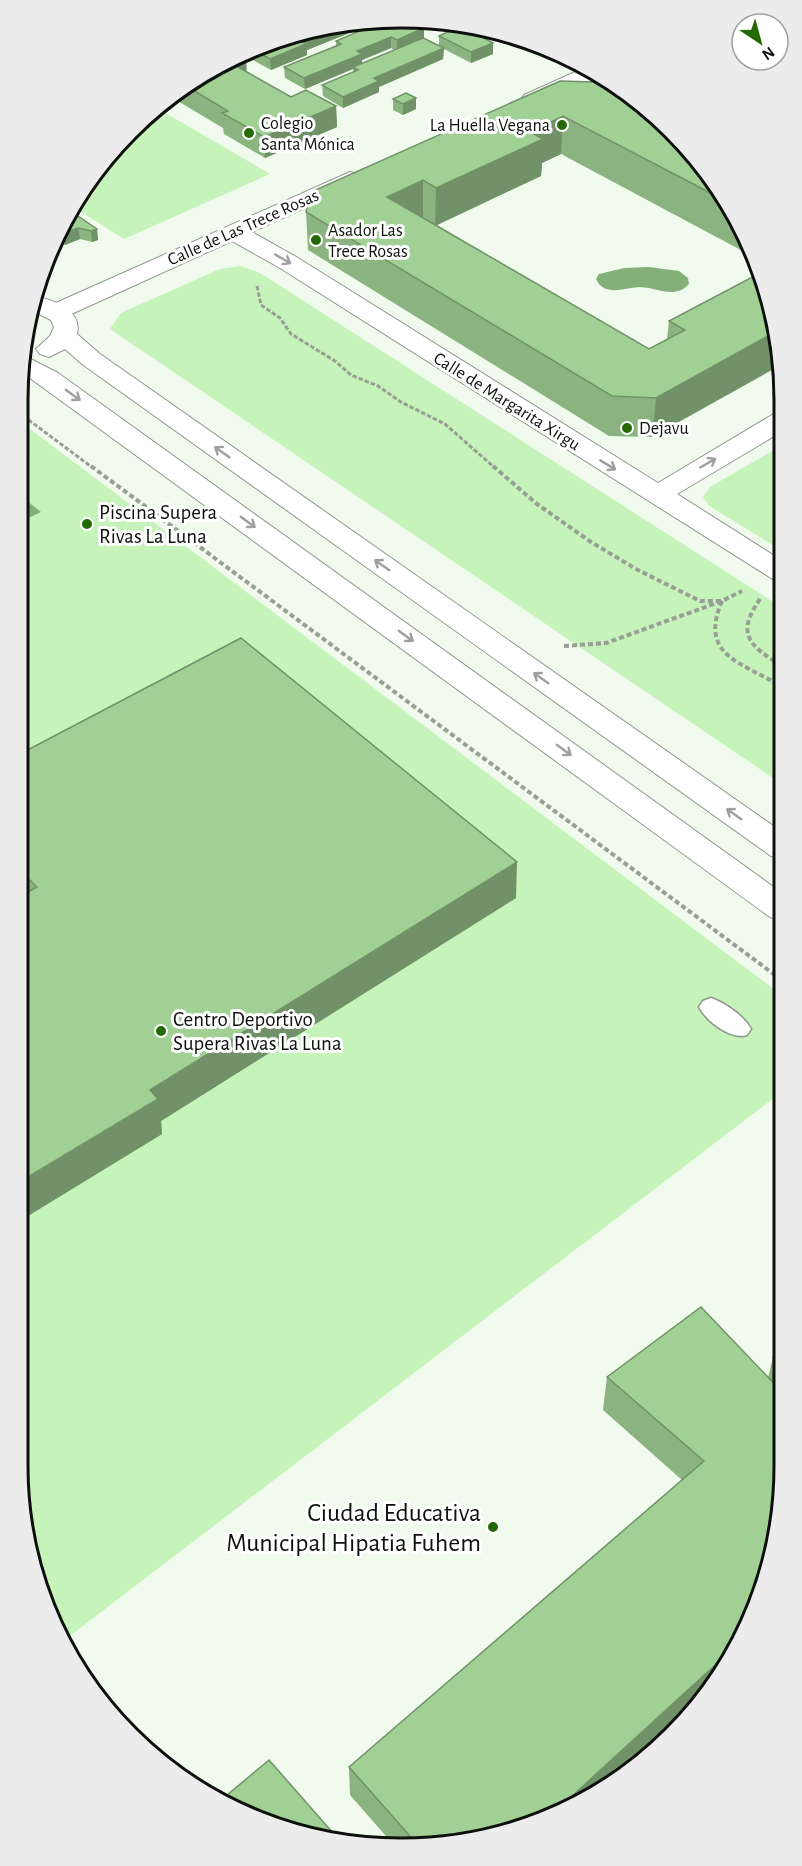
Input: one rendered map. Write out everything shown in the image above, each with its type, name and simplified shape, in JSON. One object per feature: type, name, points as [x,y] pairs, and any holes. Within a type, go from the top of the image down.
[{"type":"street","points":[[517,107],[591,80]]},
{"type":"street","name":"Calle de Las Trece Rosas","points":[[32,354],[46,351],[61,323],[232,231],[368,171]]},
{"type":"street","name":"Calle de Margarita Xirgu","points":[[232,231],[289,263],[774,568]]},
{"type":"street","points":[[40,308],[61,323],[110,373],[774,842]]},
{"type":"street","points":[[30,367],[59,385],[774,903]]},
{"type":"street","points":[[658,494],[774,425]]},
{"type":"lane","points":[[711,1007],[739,1029]]},
{"type":"path","points":[[256,284],[261,304],[280,318],[291,334],[351,375],[378,386],[401,402],[445,424],[562,524],[659,581],[700,600],[722,601]]},
{"type":"path","points":[[29,420],[774,974]]},
{"type":"path","points":[[767,595],[746,616],[746,633],[758,651],[774,661]]},
{"type":"path","points":[[564,646],[606,643],[722,601]]},
{"type":"path","points":[[722,601],[713,618],[714,639],[728,655],[774,682]]},
{"type":"shaded area","points":[[165,113],[270,174],[124,239],[80,211],[105,174],[121,155]]},
{"type":"shaded area","points":[[240,266],[260,273],[774,603],[774,779],[110,329],[121,313],[220,269]]},
{"type":"shaded area","points":[[649,267],[679,271],[688,278],[689,284],[684,289],[672,292],[639,287],[609,290],[600,285],[596,279],[599,274],[624,268]]},
{"type":"shaded area","points":[[29,428],[774,989],[774,1098],[70,1636],[48,1585],[41,1561],[29,1489]]},
{"type":"shaded area","points":[[774,450],[774,546],[709,506],[703,497],[710,487]]},
{"type":"shaded area","points":[[29,503],[41,512],[29,518]]},
{"type":"building","points":[[422,29],[397,40],[391,37],[357,51],[362,54],[304,78],[284,67],[341,44],[336,41],[359,31]]},
{"type":"building","points":[[450,32],[484,38],[493,43],[471,52],[439,36]]},
{"type":"building","points":[[423,38],[444,48],[374,78],[379,81],[343,97],[322,85],[358,70],[353,67]]},
{"type":"building","points":[[302,42],[306,44],[270,59],[263,55]]},
{"type":"building","points":[[237,66],[291,97],[306,90],[336,106],[264,137],[222,113],[228,111],[194,91]]},
{"type":"building","points":[[560,81],[593,82],[647,121],[681,155],[710,193],[563,116],[530,132],[543,139],[436,188],[423,180],[387,197],[649,349],[685,330],[669,321],[752,277],[767,336],[656,398],[612,396],[306,212],[311,192]]},
{"type":"building","points":[[406,93],[416,98],[403,104],[393,99]]},
{"type":"building","points":[[78,216],[97,229],[91,231],[78,228],[70,231]]},
{"type":"building","name":"Centro Deportivo Supera Rivas La Luna","points":[[241,638],[517,862],[150,1090],[158,1099],[29,1176],[29,891],[37,887],[29,879],[29,749]]},
{"type":"building","points":[[701,1307],[774,1384],[774,1465],[770,1514],[761,1561],[745,1608],[716,1665],[573,1796],[521,1818],[497,1825],[450,1834],[411,1838],[349,1767],[704,1461],[607,1377]]},
{"type":"building","points":[[269,1760],[331,1830],[281,1818],[228,1795]]},
{"type":"place","name":"La Huella Vegana","points":[[562,125]]},
{"type":"place","name":"Colegio Santa Mónica","points":[[249,133]]},
{"type":"place","name":"Asador Las Trece Rosas","points":[[316,240]]},
{"type":"place","name":"Dejavu","points":[[627,428]]},
{"type":"place","name":"Piscina Supera Rivas La Luna","points":[[87,524]]},
{"type":"place","name":"Centro Deportivo Supera Rivas La Luna","points":[[161,1031]]},
{"type":"place","name":"Ciudad Educativa Municipal Hipatia Fuhem","points":[[493,1527]]}]
